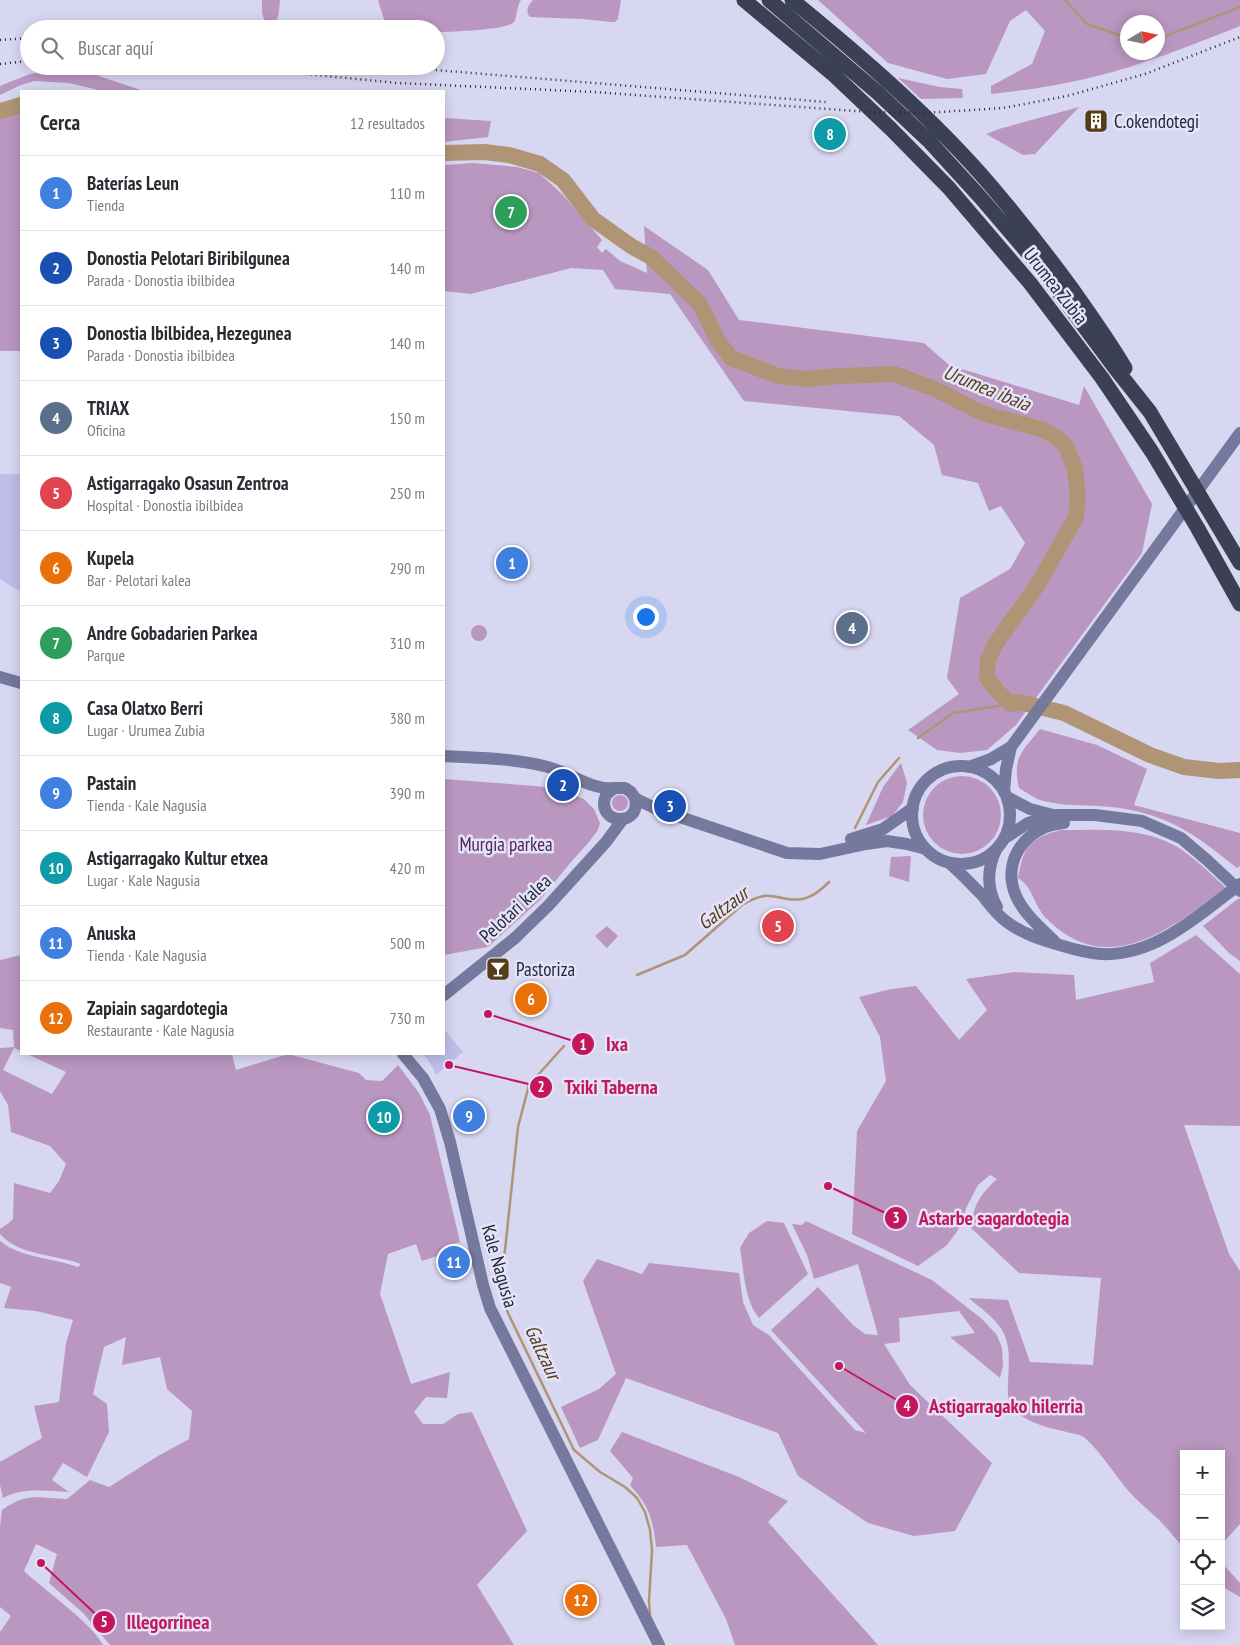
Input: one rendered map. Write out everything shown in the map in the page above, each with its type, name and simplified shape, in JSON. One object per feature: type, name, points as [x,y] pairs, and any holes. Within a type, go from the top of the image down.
[{"type":"highway","name":"Urumea Zubia","points":[[744,0],[834,75],[910,148],[949,188],[1030,283],[1102,378],[1152,452],[1240,604]]},
{"type":"highway","points":[[769,0],[828,40]]},
{"type":"highway","points":[[794,0],[808,13],[828,40]]},
{"type":"highway","name":"Urumea Zubia","points":[[828,40],[878,93],[929,141],[1040,267],[1114,368],[1150,412],[1240,563]]},
{"type":"main road","points":[[1011,925],[998,909],[990,889],[991,865],[1010,819],[1006,795],[1006,769],[1011,748],[1240,433]]},
{"type":"main road","points":[[1,677],[12,678],[20,675]]},
{"type":"main road","points":[[1,677],[20,683]]},
{"type":"main road","points":[[969,767],[991,759],[1011,748]]},
{"type":"main road","points":[[445,756],[526,763],[553,768],[598,787],[625,788],[635,798],[659,810],[792,854],[820,854],[887,841],[926,849]]},
{"type":"main road","points":[[526,763],[590,792],[614,819],[659,810]]},
{"type":"main road","points":[[1240,884],[1173,932],[1156,942],[1120,954],[1100,954],[1082,951],[1058,945],[1011,925],[949,863],[931,854],[926,849],[916,833],[913,821],[913,808],[923,784],[942,770],[954,767],[978,769],[993,778],[1006,795],[1030,809],[1055,815],[1095,815],[1142,822],[1162,829],[1181,838],[1217,868],[1240,891]]},
{"type":"main road","points":[[606,842],[610,831],[610,822],[605,809],[606,795],[614,788]]},
{"type":"main road","points":[[627,817],[635,809],[635,798]]},
{"type":"main road","points":[[775,849],[787,851],[804,850],[872,833],[894,823],[913,808]]},
{"type":"main road","points":[[949,863],[974,863],[983,859],[1028,823],[1055,815]]},
{"type":"main road","points":[[1058,945],[1024,909],[1016,896],[1011,874],[1014,859],[1020,846],[1037,830],[1051,824],[1083,821],[1095,815]]},
{"type":"main road","name":"Pelotari kalea","points":[[445,994],[515,938],[548,906],[627,817]]},
{"type":"main road","name":"Kale Nagusia","points":[[405,1055],[424,1078],[440,1110],[482,1285],[499,1326],[659,1645]]},
{"type":"green space","points":[[262,0],[280,0],[276,20],[264,20],[262,13]]},
{"type":"green space","points":[[378,0],[521,0],[514,22],[501,27],[445,32],[445,20],[384,20]]},
{"type":"green space","points":[[533,0],[621,0],[618,19],[615,22],[611,22],[530,17],[528,8]]},
{"type":"green space","points":[[818,0],[1240,0],[1240,26],[1165,55],[1165,15],[1120,15],[1120,60],[1150,60],[1080,80],[991,94],[991,86],[1032,64],[1045,31],[1026,10],[1010,21],[986,74],[947,79],[888,63]]},
{"type":"green space","points":[[27,75],[96,75],[141,90],[99,90],[68,83],[34,81],[0,95],[0,86]]},
{"type":"green space","points":[[898,78],[940,87],[962,89],[963,98],[921,99]]},
{"type":"green space","points":[[1079,107],[1035,154],[1023,155],[986,134],[999,129]]},
{"type":"green space","points":[[20,113],[20,351],[0,351],[0,119]]},
{"type":"green space","points":[[445,118],[491,121],[488,137],[445,142]]},
{"type":"green space","points":[[473,163],[517,167],[539,173],[562,194],[602,240],[597,247],[602,253],[606,249],[620,261],[647,273],[644,226],[708,270],[739,320],[924,343],[949,365],[1079,405],[1084,386],[1152,504],[1142,553],[1016,725],[987,750],[960,753],[937,750],[908,730],[959,694],[947,678],[960,598],[1010,569],[1025,543],[1001,506],[989,511],[978,483],[942,475],[934,445],[899,416],[744,401],[670,294],[615,289],[603,270],[571,268],[471,294],[445,291],[445,165]]},
{"type":"green space","points":[[479,625],[485,627],[487,633],[485,639],[479,641],[473,639],[471,633],[473,627]]},
{"type":"green space","points":[[1040,729],[1097,745],[1147,769],[1134,805],[1240,833],[1240,866],[1237,868],[1188,832],[1148,814],[1120,808],[1043,801],[1019,788],[1017,769],[1020,756]]},
{"type":"green space","points":[[901,763],[907,783],[903,802],[892,816],[866,825],[883,787]]},
{"type":"green space","points":[[962,776],[977,779],[990,787],[998,800],[1001,815],[998,830],[990,843],[977,851],[962,854],[947,851],[934,843],[926,830],[923,815],[926,800],[934,787],[947,779]]},
{"type":"green space","name":"Murgia parkea","points":[[445,779],[559,789],[584,799],[594,809],[600,823],[598,830],[540,900],[488,947],[445,955]]},
{"type":"green space","points":[[617,795],[623,795],[628,800],[626,809],[617,811],[612,806],[612,800]]},
{"type":"green space","points":[[1060,830],[1123,831],[1154,837],[1182,850],[1226,888],[1161,932],[1139,942],[1116,947],[1093,946],[1069,936],[1046,918],[1027,886],[1018,878],[1023,858],[1030,845],[1041,837]]},
{"type":"green space","points":[[911,856],[909,882],[889,876],[891,857]]},
{"type":"green space","points":[[1239,898],[1240,961],[1229,953],[1203,926]]},
{"type":"green space","points":[[607,926],[618,936],[607,948],[595,936]]},
{"type":"green space","points":[[1196,935],[1240,974],[1240,1126],[1184,1125],[1229,1254],[1240,1271],[1240,1524],[1225,1541],[1225,1450],[1180,1450],[1180,1544],[1162,1523],[1134,1497],[1085,1438],[1030,1421],[1017,1413],[1012,1407],[1008,1392],[1009,1361],[1006,1340],[1002,1330],[995,1321],[969,1298],[1008,1300],[1030,1362],[1093,1365],[1101,1278],[1019,1273],[971,1228],[978,1201],[997,1179],[990,1175],[978,1185],[967,1206],[958,1230],[947,1245],[918,1266],[852,1234],[857,1131],[886,1081],[880,1037],[859,997],[891,989],[916,986],[959,1040],[987,1010],[966,979],[1015,972],[1074,975],[1076,1000],[1154,982],[1150,963]]},
{"type":"green space","points":[[20,955],[20,1051],[14,1048],[3,1070],[52,1094],[66,1072],[29,1055],[232,1055],[236,1070],[285,1055],[292,1055],[359,1073],[366,1080],[382,1081],[398,1065],[419,1093],[430,1115],[460,1242],[447,1245],[449,1252],[422,1261],[416,1244],[388,1254],[380,1294],[411,1384],[450,1372],[447,1398],[426,1397],[414,1412],[423,1424],[443,1424],[458,1414],[472,1412],[527,1531],[477,1585],[514,1645],[110,1645],[83,1613],[49,1583],[57,1554],[36,1544],[24,1571],[89,1627],[103,1645],[0,1645],[0,1632],[11,1616],[0,1607],[0,1526],[2,1510],[26,1498],[67,1499],[90,1480],[109,1487],[189,1439],[192,1411],[167,1389],[160,1357],[122,1365],[126,1337],[104,1347],[93,1394],[107,1404],[109,1432],[87,1477],[63,1463],[52,1480],[69,1492],[27,1491],[18,1492],[3,1498],[0,1485],[0,1462],[42,1438],[34,1406],[59,1402],[66,1343],[73,1320],[36,1311],[4,1308],[11,1287],[0,1283],[0,1241],[8,1247],[27,1254],[78,1267],[81,1264],[27,1251],[17,1247],[0,1234],[0,1229],[13,1219],[14,1183],[50,1193],[59,1181],[66,1164],[50,1146],[11,1132],[8,1105],[0,1091],[0,1048],[14,1047],[13,1030],[0,1028],[0,960]]},
{"type":"green space","points":[[767,1221],[784,1223],[808,1274],[759,1318],[747,1294],[740,1248],[749,1233]]},
{"type":"green space","points":[[806,1221],[932,1280],[982,1319],[997,1335],[1002,1348],[1003,1366],[1000,1378],[950,1337],[975,1333],[959,1311],[899,1318],[900,1342],[884,1344],[910,1385],[992,1463],[955,1531],[914,1536],[868,1523],[798,1476],[778,1433],[626,1378],[598,1440],[580,1448],[561,1407],[599,1389],[616,1374],[583,1281],[597,1259],[642,1274],[649,1263],[739,1273],[743,1302],[753,1325],[769,1335],[855,1430],[866,1433],[771,1330],[818,1287],[853,1325],[865,1334],[878,1335],[858,1264],[814,1279],[807,1255],[792,1224],[802,1225]]},
{"type":"green space","points":[[622,1432],[739,1477],[788,1501],[768,1522],[878,1645],[735,1645],[726,1619],[687,1545],[656,1547],[649,1513],[642,1500],[630,1485],[633,1478],[610,1451]]},
{"type":"green space","points":[[1225,1566],[1240,1583],[1240,1597],[1225,1588]]},
{"type":"shaded area","points":[[0,474],[20,474],[20,591],[0,579]]},
{"type":"shaded area","points":[[445,1030],[463,1052],[436,1075],[424,1055],[445,1055]]},
{"type":"waterway","points":[[1065,0],[1087,24],[1120,35]]},
{"type":"waterway","points":[[1165,36],[1240,7]]},
{"type":"waterway","name":"Urumea ibaia","points":[[0,111],[20,105]]},
{"type":"waterway","name":"Urumea ibaia","points":[[445,153],[484,152],[509,155],[540,164],[563,180],[593,219],[631,246],[651,257],[700,304],[718,341],[731,358],[778,376],[806,379],[894,374],[935,389],[982,413],[1044,430],[1056,437],[1066,446],[1075,469],[1078,499],[1076,517],[1038,584],[994,646],[988,661],[987,678],[1011,704],[1019,702],[1064,713],[1150,755],[1184,767],[1219,771],[1240,770]]},
{"type":"waterway","name":"Galtzaur","points":[[918,738],[953,713],[1011,704]]},
{"type":"waterway","name":"Galtzaur","points":[[855,828],[878,782],[899,758]]},
{"type":"waterway","name":"Galtzaur","points":[[637,975],[685,955],[742,905],[758,897],[773,896],[794,900],[806,898],[816,893],[829,882]]},
{"type":"waterway","name":"Galtzaur","points":[[564,1046],[529,1085],[518,1127],[501,1288],[508,1313],[574,1450],[600,1472],[625,1487],[637,1498],[645,1512],[650,1530],[652,1550],[650,1614]]},
{"type":"railway","points":[[317,75],[397,83],[594,92],[869,112],[924,113],[1003,108],[1067,96],[1145,74],[1240,37]]},
{"type":"railway","points":[[0,40],[20,39]]},
{"type":"railway","points":[[0,64],[20,62]]},
{"type":"railway","points":[[445,71],[826,102]]},
{"type":"place","name":"C.okendotegi","points":[[1096,121]]},
{"type":"place","name":"Casa Olatxo Berri","points":[[830,134]]},
{"type":"place","name":"Andre Gobadarien Parkea","points":[[511,212]]},
{"type":"place","name":"Baterías Leun","points":[[512,563]]},
{"type":"place","name":"TRIAX","points":[[852,628]]},
{"type":"place","name":"Donostia Pelotari Biribilgunea","points":[[563,785]]},
{"type":"place","name":"Donostia Ibilbidea, Hezegunea","points":[[670,806]]},
{"type":"place","name":"Astigarragako Osasun Zentroa","points":[[778,926]]},
{"type":"place","name":"Pastoriza","points":[[498,969]]},
{"type":"place","name":"Kupela","points":[[531,999]]},
{"type":"place","name":"Ixa","points":[[488,1014]]},
{"type":"place","name":"Txiki Taberna","points":[[449,1065]]},
{"type":"place","name":"Pastain","points":[[469,1116]]},
{"type":"place","name":"Astigarragako Kultur etxea","points":[[384,1117]]},
{"type":"place","name":"Astarbe sagardotegia","points":[[828,1186]]},
{"type":"place","name":"Anuska","points":[[454,1262]]},
{"type":"place","name":"Astigarragako hilerria","points":[[839,1366]]},
{"type":"place","name":"Illegorrinea","points":[[41,1563]]},
{"type":"place","name":"Zapiain sagardotegia","points":[[581,1600]]}]
